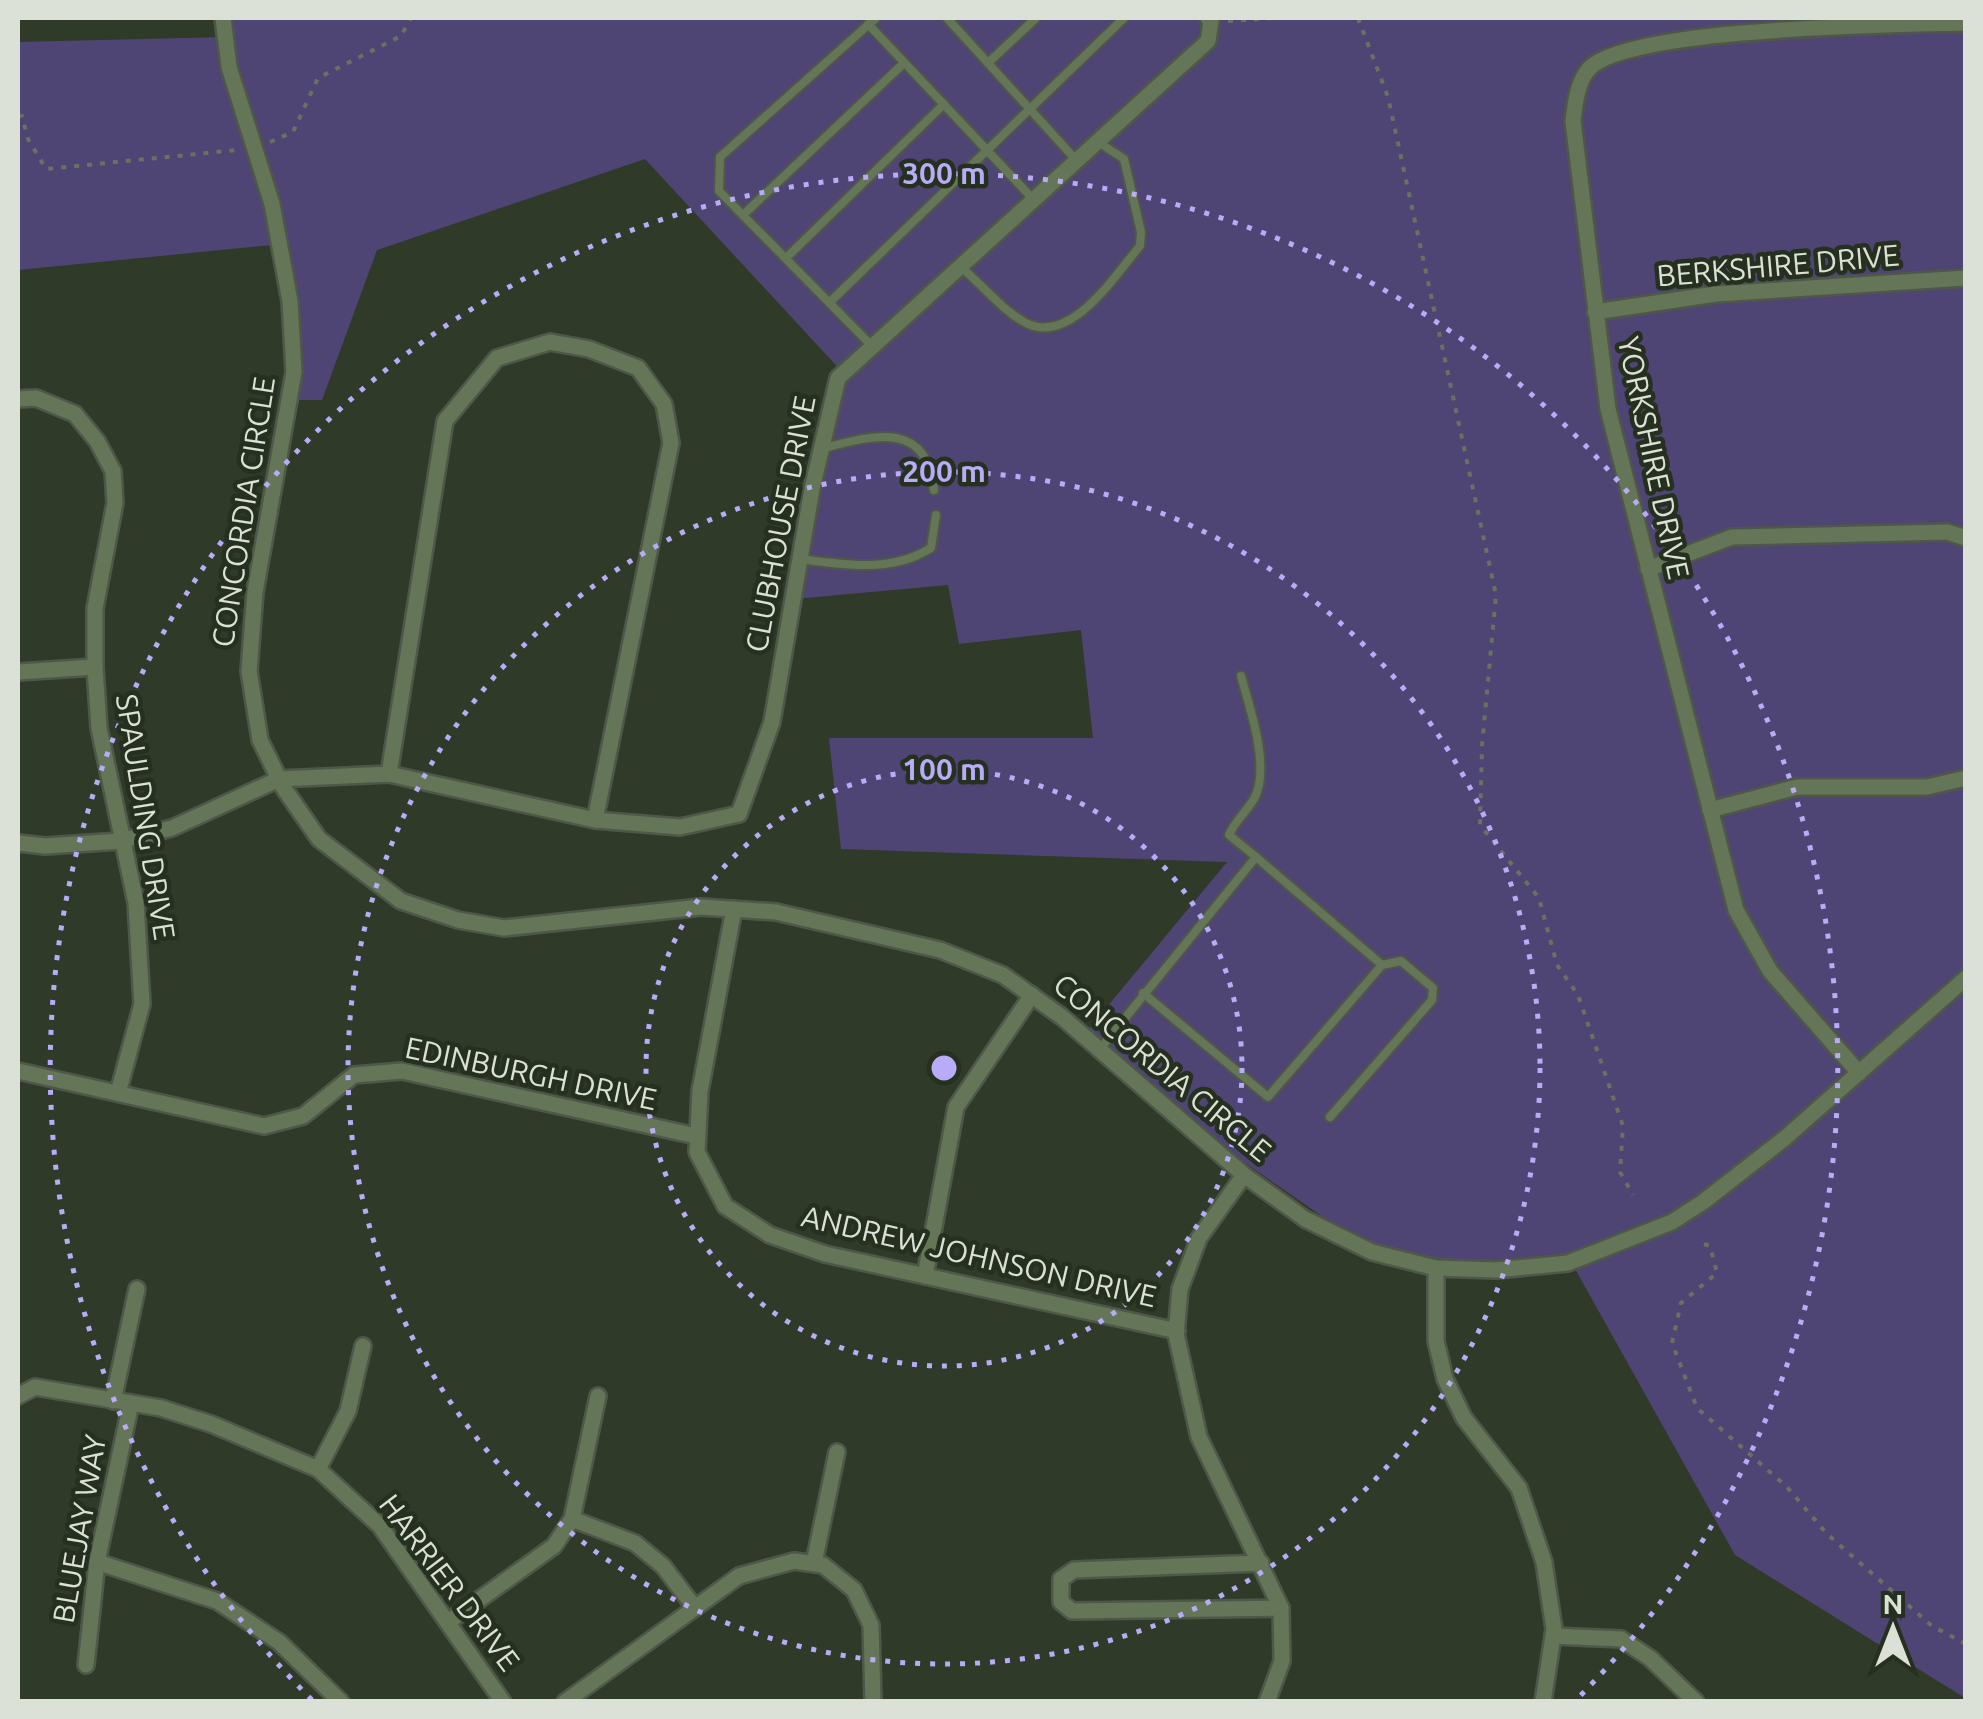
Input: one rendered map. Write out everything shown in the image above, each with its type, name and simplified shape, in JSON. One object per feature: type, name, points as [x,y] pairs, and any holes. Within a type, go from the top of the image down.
[{"type":"street","name":"CONCORDIA CIRCLE","points":[[223,18],[228,67],[272,204],[290,301],[294,372],[256,592],[248,672],[260,740],[279,779],[319,840],[400,901],[458,920],[504,928],[701,907],[776,912],[940,950],[1003,975],[1032,995],[1244,1175],[1305,1218],[1372,1252],[1436,1268],[1496,1270],[1568,1262],[1642,1236],[1703,1202],[1785,1138],[1966,978]]},
{"type":"street","name":"CLUBHOUSE DRIVE","points":[[595,820],[680,827],[739,814],[772,722],[800,558],[838,378],[1208,41],[1209,19]]},
{"type":"street","name":"YORKSHIRE DRIVE","points":[[1859,1073],[1804,1013],[1762,956],[1736,910],[1608,409],[1573,121],[1576,98],[1588,69],[1644,46],[1802,28],[1966,23]]},
{"type":"street","name":"BERKSHIRE DRIVE","points":[[1596,312],[1716,294],[1966,278]]},
{"type":"street","points":[[18,843],[45,846],[123,840],[172,828],[279,779],[389,774],[595,820],[671,444],[664,404],[638,368],[589,348],[550,342],[497,358],[445,421],[389,774]]},
{"type":"street","name":"SPAULDING DRIVE","points":[[18,399],[36,398],[74,414],[98,442],[113,471],[116,503],[95,608],[95,667],[100,728],[136,903],[142,1004],[118,1093]]},
{"type":"street","points":[[1648,569],[1732,537],[1948,532],[1966,538]]},
{"type":"street","points":[[18,672],[95,667]]},
{"type":"street","points":[[1710,810],[1798,787],[1927,787],[1966,778]]},
{"type":"street","name":"ANDREW JOHNSON DRIVE","points":[[734,909],[700,1091],[696,1136],[696,1152],[726,1206],[770,1235],[825,1254],[1176,1332]]},
{"type":"street","points":[[925,1276],[956,1107],[1032,995]]},
{"type":"street","name":"EDINBURGH DRIVE","points":[[18,1071],[264,1126],[302,1116],[354,1075],[402,1071],[696,1136]]},
{"type":"street","points":[[1244,1175],[1199,1238],[1180,1289],[1176,1332],[1198,1437],[1281,1608],[1282,1661],[1267,1702]]},
{"type":"street","points":[[1436,1268],[1436,1341],[1445,1379],[1464,1418],[1519,1488],[1544,1562],[1553,1636],[1543,1702]]},
{"type":"street","points":[[113,1400],[138,1289]]},
{"type":"street","points":[[318,1469],[348,1411],[363,1346]]},
{"type":"street","name":"HARRIER DRIVE","points":[[19,1393],[35,1387],[161,1408],[318,1469],[380,1526],[502,1702]]},
{"type":"street","points":[[448,1622],[554,1546],[572,1519],[598,1396]]},
{"type":"street","name":"BLUEJAY WAY","points":[[86,1665],[97,1562],[130,1404]]},
{"type":"street","points":[[814,1563],[837,1452]]},
{"type":"street","points":[[572,1519],[635,1544],[663,1566],[695,1608]]},
{"type":"street","points":[[565,1702],[740,1576],[794,1561],[823,1564],[854,1590],[871,1625],[873,1702]]},
{"type":"street","points":[[97,1562],[217,1601],[279,1642],[341,1702]]},
{"type":"street","points":[[1261,1563],[1074,1570],[1061,1579],[1061,1602],[1072,1611],[1281,1608]]},
{"type":"street","points":[[1553,1636],[1622,1639],[1650,1658],[1696,1702]]},
{"type":"lane","points":[[947,18],[1077,160]]},
{"type":"lane","points":[[988,63],[1036,18]]},
{"type":"lane","points":[[830,302],[1124,18]]},
{"type":"lane","points":[[874,346],[719,191],[720,157],[872,21],[904,63],[1034,200]]},
{"type":"lane","points":[[743,215],[904,63]]},
{"type":"lane","points":[[786,258],[944,104]]},
{"type":"lane","points":[[961,267],[1026,323],[1045,329],[1074,321],[1140,246],[1141,232],[1124,159],[1098,142]]},
{"type":"lane","points":[[821,449],[872,436],[905,438],[926,455],[934,490]]},
{"type":"lane","points":[[800,558],[861,567],[912,560],[930,548],[936,515]]},
{"type":"lane","points":[[1241,676],[1257,733],[1259,773],[1256,796],[1229,836],[1382,965]]},
{"type":"lane","points":[[1100,1050],[1143,992],[1256,857]]},
{"type":"lane","points":[[1143,992],[1268,1097],[1382,965],[1402,960],[1432,988],[1432,1000],[1330,1117]]},
{"type":"path","points":[[18,116],[22,116],[28,139],[46,169],[254,148],[294,132],[318,78],[400,36],[411,18]]},
{"type":"path","points":[[1209,19],[1277,18]]},
{"type":"path","points":[[1358,18],[1388,98],[1496,595],[1482,746],[1480,825],[1540,898],[1557,966],[1578,995],[1623,1126],[1620,1172],[1633,1196]]},
{"type":"path","points":[[1704,1244],[1710,1246],[1718,1274],[1681,1303],[1672,1342],[1697,1408],[1786,1487],[1828,1534],[1932,1626],[1966,1644]]},
{"type":"shaded area","points":[[226,18],[1965,18],[1965,1698],[1735,1555],[1574,1267],[1387,1261],[1141,1091],[1083,1036],[1227,862],[841,849],[829,738],[1093,738],[1081,630],[959,644],[948,585],[794,599],[845,375],[645,159],[377,250],[322,400],[297,400],[282,244],[18,270],[18,42],[226,37]]}]
